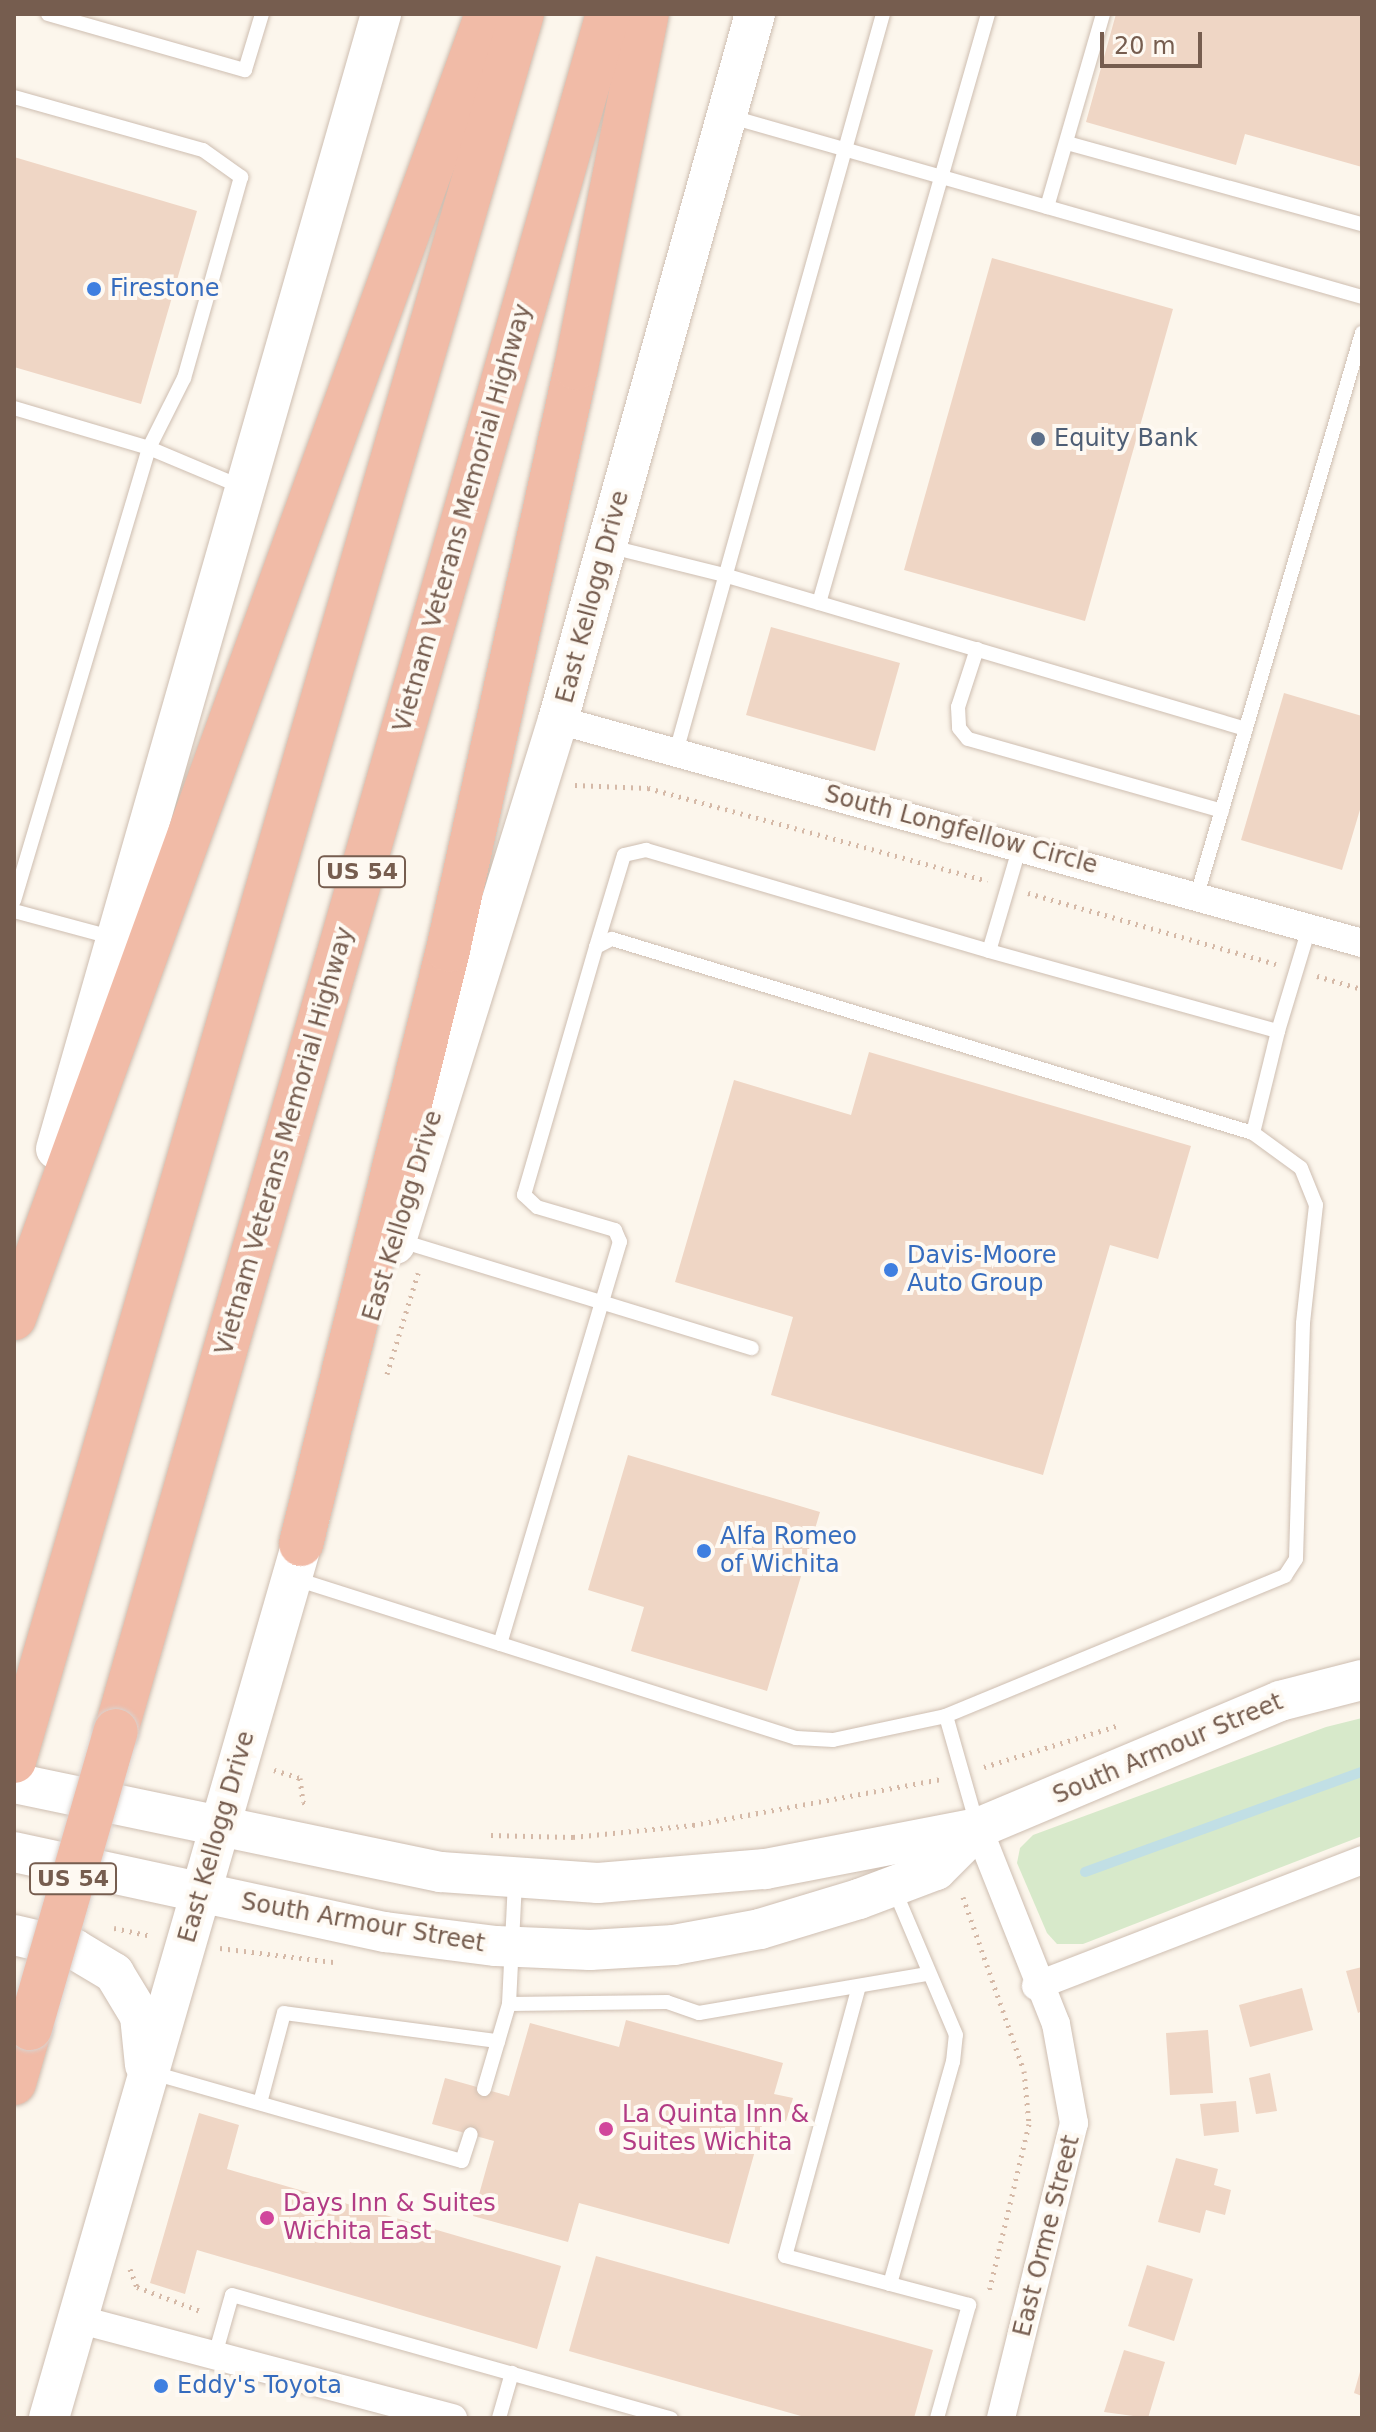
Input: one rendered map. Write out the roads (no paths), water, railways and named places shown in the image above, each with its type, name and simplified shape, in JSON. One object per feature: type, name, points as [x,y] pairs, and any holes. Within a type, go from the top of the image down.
[{"type":"highway","points":[[14,1318],[133,941],[487,14]]},
{"type":"highway","points":[[14,1761],[522,14]]},
{"type":"highway","name":"Vietnam Veterans Memorial Highway","points":[[14,2083],[608,14]]},
{"type":"highway","points":[[296,1561],[387,1236],[576,368],[647,14]]},
{"type":"main road","points":[[14,1296],[133,941],[245,488],[381,14]]},
{"type":"main road","name":"East Kellogg Drive","points":[[387,1236],[558,720],[755,14]]},
{"type":"main road","name":"East Kellogg Drive","points":[[49,2418],[296,1561]]},
{"type":"main road","name":"South Armour Street","points":[[14,1783],[441,1872],[598,1883],[765,1869],[884,1867],[936,1870],[978,1828],[1280,1701],[1362,1680]]},
{"type":"main road","name":"South Armour Street","points":[[14,1852],[385,1932],[511,1947],[590,1950],[674,1945],[760,1929],[884,1867]]},
{"type":"main road","points":[[14,1935],[74,1949],[114,1973],[140,2016],[148,2076]]},
{"type":"street","name":"South Longfellow Circle","points":[[558,720],[1362,943]]},
{"type":"street","name":"East Orme Street","points":[[978,1828],[1036,1986],[1056,2024],[1074,2123],[1001,2418]]},
{"type":"street","points":[[1036,1986],[1362,1860]]},
{"type":"street","points":[[77,2319],[453,2418]]},
{"type":"lane","points":[[48,14],[245,70],[262,14]]},
{"type":"lane","points":[[676,752],[842,148],[883,14]]},
{"type":"lane","points":[[819,603],[944,178],[988,14]]},
{"type":"lane","points":[[1047,207],[1103,14]]},
{"type":"lane","points":[[14,97],[203,150],[241,177],[184,378],[149,448],[14,900]]},
{"type":"lane","points":[[726,116],[1362,297]]},
{"type":"lane","points":[[1067,143],[1362,224]]},
{"type":"lane","points":[[1197,895],[1362,333]]},
{"type":"lane","points":[[14,408],[149,448],[245,488]]},
{"type":"lane","points":[[607,546],[724,575],[1246,729]]},
{"type":"lane","points":[[977,649],[958,707],[959,728],[968,739],[1222,811]]},
{"type":"lane","points":[[989,951],[1020,846]]},
{"type":"lane","points":[[500,1644],[620,1242],[615,1230],[537,1207],[524,1195],[624,855],[646,850],[989,951],[1278,1031]]},
{"type":"lane","points":[[14,911],[133,941]]},
{"type":"lane","points":[[1253,1133],[1278,1031],[1309,928]]},
{"type":"lane","points":[[296,1561],[500,1644],[796,1738],[833,1740],[946,1716],[1285,1576],[1296,1559],[1303,1323],[1316,1205],[1301,1168],[1253,1133],[612,939],[596,947]]},
{"type":"lane","points":[[387,1236],[752,1348]]},
{"type":"lane","points":[[946,1716],[978,1828]]},
{"type":"lane","points":[[884,1867],[956,2035],[953,2062],[890,2284]]},
{"type":"lane","points":[[484,2089],[509,2004],[515,1878]]},
{"type":"lane","points":[[509,2004],[667,2002],[699,2013],[928,1974]]},
{"type":"lane","points":[[859,1986],[785,2256],[969,2305],[937,2418]]},
{"type":"lane","points":[[260,2103],[284,2013],[498,2041]]},
{"type":"lane","points":[[148,2076],[260,2103],[462,2161],[471,2134]]},
{"type":"lane","points":[[215,2355],[232,2295],[671,2418]]},
{"type":"lane","points":[[499,2418],[512,2373]]},
{"type":"waterway","points":[[1085,1872],[1362,1772]]},
{"type":"place","name":"Firestone","points":[[94,289]]},
{"type":"place","name":"Equity Bank","points":[[1038,439]]},
{"type":"place","name":"Davis-Moore Auto Group","points":[[891,1270]]},
{"type":"place","name":"Alfa Romeo of Wichita","points":[[704,1551]]},
{"type":"place","name":"La Quinta Inn & Suites Wichita","points":[[606,2129]]},
{"type":"place","name":"Days Inn & Suites Wichita East","points":[[267,2218]]},
{"type":"place","name":"Eddy's Toyota","points":[[161,2386]]}]
